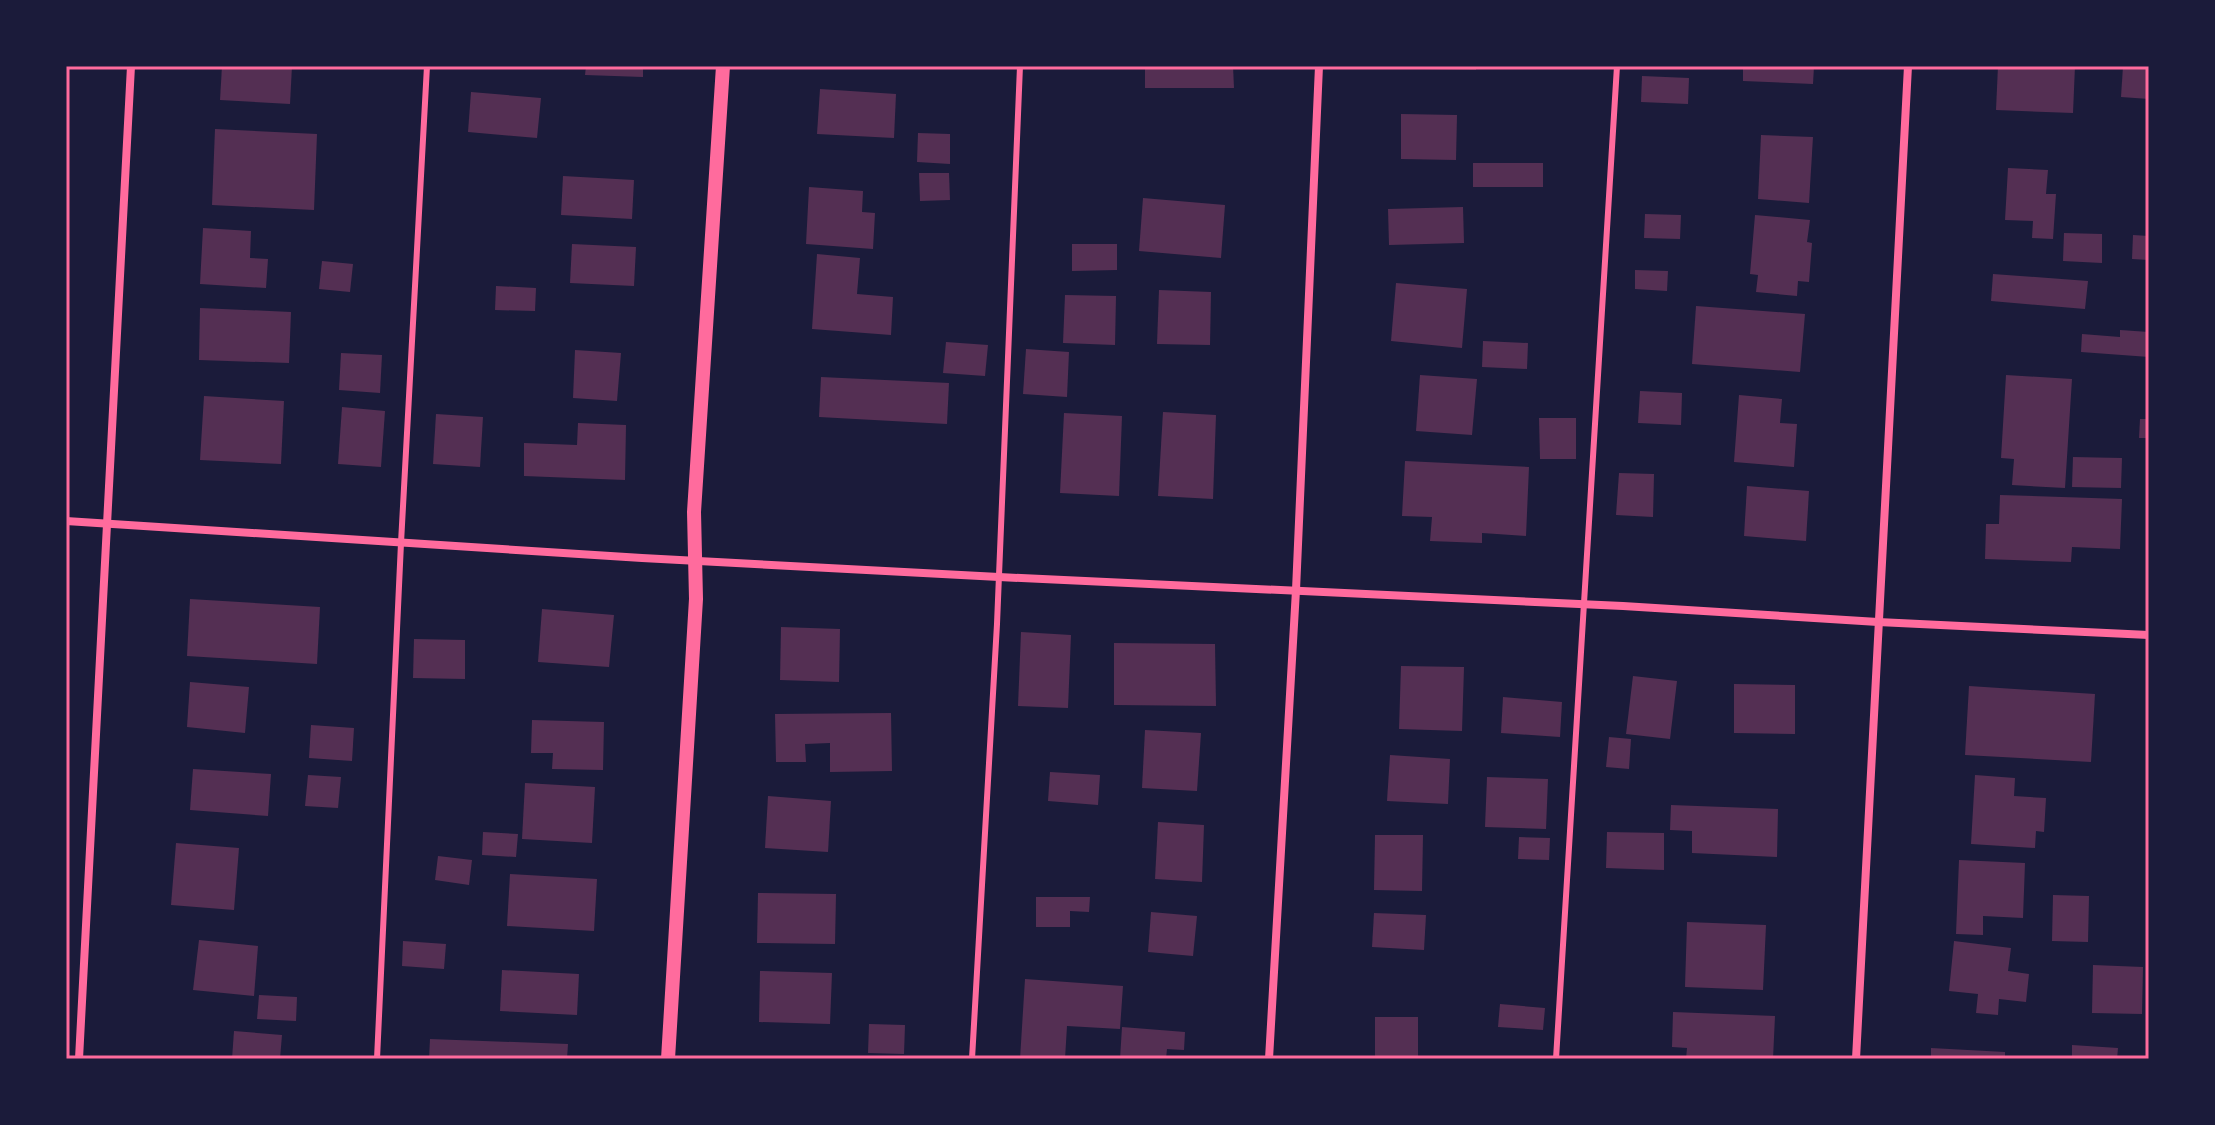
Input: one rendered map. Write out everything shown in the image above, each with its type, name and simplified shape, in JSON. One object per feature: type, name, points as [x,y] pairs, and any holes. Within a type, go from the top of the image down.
[{"type":"street","points":[[79,1059],[131,66]]},
{"type":"street","points":[[668,1059],[696,599],[694,512],[723,66]]},
{"type":"street","points":[[1269,1059],[1296,590],[1319,66]]},
{"type":"street","points":[[1856,1059],[1908,66]]},
{"type":"street","points":[[66,521],[999,577],[2149,635]]},
{"type":"lane","points":[[377,1059],[427,66]]},
{"type":"lane","points":[[972,1059],[999,577],[1020,66]]},
{"type":"lane","points":[[1556,1059],[1617,66]]},
{"type":"building","points":[[222,66],[292,66],[290,104],[220,100]]},
{"type":"building","points":[[586,66],[643,66],[643,77],[585,75]]},
{"type":"building","points":[[1145,66],[1233,66],[1234,88],[1145,88]]},
{"type":"building","points":[[1422,66],[1476,66],[1476,70],[1422,69]]},
{"type":"building","points":[[1743,66],[1814,66],[1813,84],[1743,81]]},
{"type":"building","points":[[1998,66],[2075,66],[2073,113],[1996,110]]},
{"type":"building","points":[[2123,66],[2149,66],[2149,99],[2121,97]]},
{"type":"building","points":[[1642,76],[1689,78],[1688,104],[1641,102]]},
{"type":"building","points":[[820,89],[896,94],[894,138],[817,134]]},
{"type":"building","points":[[471,92],[541,98],[537,138],[468,132]]},
{"type":"building","points":[[1401,114],[1457,115],[1456,160],[1401,159]]},
{"type":"building","points":[[215,129],[317,134],[314,210],[212,205]]},
{"type":"building","points":[[918,133],[950,134],[950,164],[917,162]]},
{"type":"building","points":[[1761,135],[1813,137],[1809,203],[1758,199]]},
{"type":"building","points":[[1473,163],[1543,163],[1543,187],[1473,187]]},
{"type":"building","points":[[2008,168],[2048,170],[2046,194],[2056,194],[2053,239],[2032,238],[2033,221],[2005,220]]},
{"type":"building","points":[[919,173],[949,173],[950,200],[920,201]]},
{"type":"building","points":[[563,176],[634,180],[632,219],[561,215]]},
{"type":"building","points":[[809,187],[863,191],[862,212],[875,213],[873,249],[806,244]]},
{"type":"building","points":[[1143,198],[1225,205],[1221,258],[1139,251]]},
{"type":"building","points":[[1463,207],[1464,243],[1389,245],[1388,209]]},
{"type":"building","points":[[1645,214],[1681,215],[1680,239],[1644,238]]},
{"type":"building","points":[[1755,215],[1810,220],[1807,242],[1812,243],[1809,282],[1798,281],[1797,296],[1756,292],[1758,275],[1750,274]]},
{"type":"building","points":[[203,228],[251,231],[250,258],[268,259],[266,288],[200,284]]},
{"type":"building","points":[[2064,233],[2102,234],[2102,263],[2063,261]]},
{"type":"building","points":[[2133,235],[2149,236],[2149,260],[2132,259]]},
{"type":"building","points":[[572,244],[636,247],[634,286],[570,283]]},
{"type":"building","points":[[1072,244],[1117,244],[1117,270],[1072,271]]},
{"type":"building","points":[[817,254],[860,258],[857,294],[893,297],[891,335],[812,329]]},
{"type":"building","points":[[322,261],[353,264],[350,292],[319,289]]},
{"type":"building","points":[[1635,270],[1668,271],[1667,291],[1635,289]]},
{"type":"building","points":[[1993,274],[2088,281],[2085,309],[1991,301]]},
{"type":"building","points":[[1396,283],[1467,289],[1462,348],[1391,341]]},
{"type":"building","points":[[496,286],[536,288],[535,311],[495,310]]},
{"type":"building","points":[[1159,290],[1211,292],[1210,345],[1157,344]]},
{"type":"building","points":[[1065,295],[1116,296],[1115,345],[1063,343]]},
{"type":"building","points":[[1696,306],[1805,314],[1800,372],[1692,364]]},
{"type":"building","points":[[200,308],[291,312],[289,363],[199,360]]},
{"type":"building","points":[[2120,330],[2149,332],[2149,357],[2081,352],[2082,334],[2120,337]]},
{"type":"building","points":[[1483,341],[1528,343],[1527,369],[1482,367]]},
{"type":"building","points":[[946,342],[988,345],[985,376],[943,373]]},
{"type":"building","points":[[1026,349],[1069,352],[1067,397],[1023,394]]},
{"type":"building","points":[[575,350],[621,353],[617,401],[573,398]]},
{"type":"building","points":[[341,353],[382,355],[380,393],[339,390]]},
{"type":"building","points":[[1420,375],[1477,379],[1472,435],[1416,431]]},
{"type":"building","points":[[2006,375],[2072,379],[2065,488],[2012,485],[2014,459],[2001,458]]},
{"type":"building","points":[[821,377],[949,383],[947,424],[819,417]]},
{"type":"building","points":[[1640,391],[1682,393],[1681,425],[1638,423]]},
{"type":"building","points":[[1739,395],[1782,399],[1780,423],[1797,424],[1794,467],[1734,462]]},
{"type":"building","points":[[204,396],[284,401],[281,464],[200,460]]},
{"type":"building","points":[[342,407],[385,411],[381,467],[338,464]]},
{"type":"building","points":[[1163,412],[1216,415],[1213,499],[1158,496]]},
{"type":"building","points":[[1064,413],[1122,416],[1119,496],[1060,493]]},
{"type":"building","points":[[436,414],[483,417],[480,467],[433,464]]},
{"type":"building","points":[[1539,418],[1576,418],[1576,459],[1540,459]]},
{"type":"building","points":[[2140,419],[2149,419],[2149,438],[2139,438]]},
{"type":"building","points":[[578,423],[626,425],[625,480],[524,476],[524,443],[577,445]]},
{"type":"building","points":[[2073,457],[2122,458],[2121,488],[2072,487]]},
{"type":"building","points":[[1405,461],[1529,467],[1526,536],[1482,533],[1482,543],[1430,541],[1432,517],[1402,516]]},
{"type":"building","points":[[1619,473],[1654,474],[1653,517],[1616,515]]},
{"type":"building","points":[[1747,486],[1809,491],[1806,541],[1744,536]]},
{"type":"building","points":[[2000,495],[2122,499],[2120,549],[2072,547],[2071,562],[1985,559],[1986,524],[1999,524]]},
{"type":"building","points":[[190,599],[320,607],[317,664],[187,656]]},
{"type":"building","points":[[542,609],[614,615],[609,667],[538,662]]},
{"type":"building","points":[[781,627],[840,629],[839,682],[780,680]]},
{"type":"building","points":[[1021,632],[1071,635],[1068,708],[1018,706]]},
{"type":"building","points":[[414,639],[465,640],[465,679],[413,678]]},
{"type":"building","points":[[1114,643],[1215,644],[1216,706],[1114,705]]},
{"type":"building","points":[[1401,666],[1464,667],[1462,731],[1399,729]]},
{"type":"building","points":[[1633,676],[1677,681],[1670,739],[1626,734]]},
{"type":"building","points":[[190,682],[249,687],[245,733],[187,727]]},
{"type":"building","points":[[1734,684],[1795,685],[1795,734],[1734,733]]},
{"type":"building","points":[[1969,686],[2095,694],[2091,762],[1965,755]]},
{"type":"building","points":[[1503,697],[1562,702],[1560,737],[1501,733]]},
{"type":"building","points":[[891,713],[892,771],[830,772],[830,743],[805,744],[806,762],[776,762],[775,714]]},
{"type":"building","points":[[532,720],[604,722],[603,770],[552,769],[553,753],[531,753]]},
{"type":"building","points":[[311,725],[354,728],[352,761],[309,758]]},
{"type":"building","points":[[1145,730],[1201,733],[1197,791],[1142,788]]},
{"type":"building","points":[[1609,737],[1631,739],[1629,769],[1606,767]]},
{"type":"building","points":[[1390,755],[1450,759],[1448,804],[1387,801]]},
{"type":"building","points":[[193,769],[271,774],[268,816],[190,810]]},
{"type":"building","points":[[1050,772],[1100,775],[1098,805],[1048,801]]},
{"type":"building","points":[[308,775],[341,777],[338,808],[305,806]]},
{"type":"building","points":[[1975,775],[2015,778],[2014,796],[2046,798],[2044,832],[2036,831],[2035,848],[1971,844]]},
{"type":"building","points":[[1487,777],[1548,779],[1546,829],[1485,827]]},
{"type":"building","points":[[525,783],[595,787],[592,843],[522,839]]},
{"type":"building","points":[[768,796],[831,801],[828,852],[765,848]]},
{"type":"building","points":[[1671,805],[1778,809],[1777,857],[1692,853],[1692,831],[1670,830]]},
{"type":"building","points":[[1158,822],[1204,825],[1202,882],[1155,879]]},
{"type":"building","points":[[483,832],[518,834],[516,857],[482,855]]},
{"type":"building","points":[[1607,832],[1664,833],[1664,870],[1606,868]]},
{"type":"building","points":[[1375,835],[1423,835],[1422,891],[1374,890]]},
{"type":"building","points":[[1519,837],[1550,838],[1549,860],[1518,859]]},
{"type":"building","points":[[176,843],[239,848],[234,910],[171,905]]},
{"type":"building","points":[[438,856],[472,860],[469,885],[435,880]]},
{"type":"building","points":[[1959,860],[2025,863],[2023,918],[1983,916],[1983,935],[1956,934]]},
{"type":"building","points":[[510,874],[597,879],[594,931],[507,926]]},
{"type":"building","points":[[758,893],[836,894],[835,944],[757,943]]},
{"type":"building","points":[[2053,895],[2089,896],[2088,942],[2052,941]]},
{"type":"building","points":[[1036,897],[1090,897],[1089,912],[1070,911],[1070,927],[1036,927]]},
{"type":"building","points":[[1151,912],[1197,916],[1193,956],[1148,952]]},
{"type":"building","points":[[1374,913],[1426,915],[1424,950],[1372,947]]},
{"type":"building","points":[[1687,922],[1766,925],[1763,990],[1685,987]]},
{"type":"building","points":[[199,940],[258,946],[254,996],[193,990]]},
{"type":"building","points":[[403,941],[446,944],[444,969],[402,966]]},
{"type":"building","points":[[1954,941],[2011,948],[2008,971],[2029,974],[2026,1002],[1999,999],[1998,1015],[1976,1013],[1978,994],[1949,991]]},
{"type":"building","points":[[2093,965],[2143,967],[2142,1014],[2092,1013]]},
{"type":"building","points":[[502,970],[579,974],[577,1015],[500,1011]]},
{"type":"building","points":[[760,971],[832,973],[830,1024],[759,1022]]},
{"type":"building","points":[[1025,979],[1123,986],[1120,1029],[1067,1026],[1065,1059],[1020,1059]]},
{"type":"building","points":[[259,995],[297,997],[296,1021],[257,1019]]},
{"type":"building","points":[[1500,1004],[1545,1008],[1543,1030],[1498,1027]]},
{"type":"building","points":[[1673,1012],[1775,1016],[1773,1059],[1686,1059],[1687,1048],[1672,1047]]},
{"type":"building","points":[[1375,1017],[1418,1017],[1418,1059],[1375,1059]]},
{"type":"building","points":[[869,1024],[905,1025],[904,1054],[868,1053]]},
{"type":"building","points":[[1122,1027],[1185,1032],[1184,1050],[1167,1049],[1166,1059],[1120,1059]]},
{"type":"building","points":[[234,1031],[282,1035],[280,1059],[232,1059]]},
{"type":"building","points":[[430,1039],[568,1044],[567,1059],[429,1059]]},
{"type":"building","points":[[2072,1045],[2118,1048],[2117,1059],[2072,1059]]},
{"type":"building","points":[[1931,1048],[2005,1052],[2005,1059],[1931,1059]]}]
